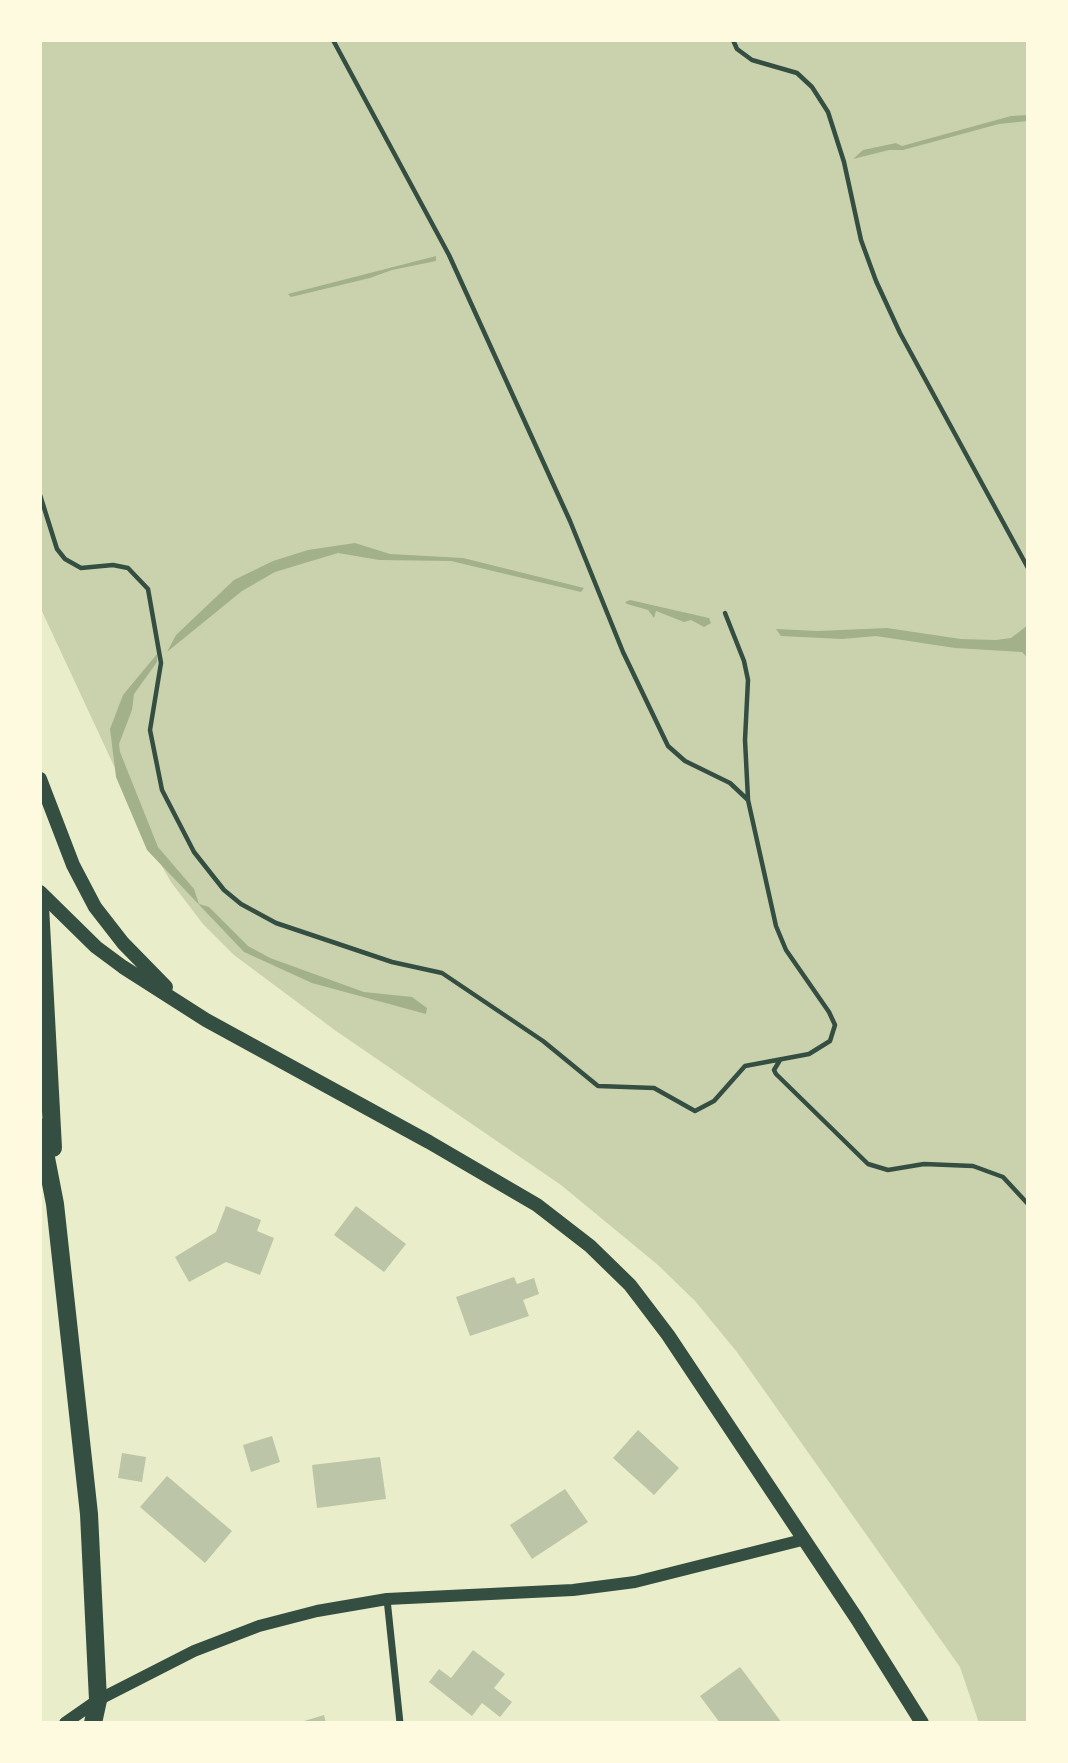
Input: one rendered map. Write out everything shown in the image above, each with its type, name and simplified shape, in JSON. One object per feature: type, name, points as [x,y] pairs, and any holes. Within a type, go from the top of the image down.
[{"type":"main road","points":[[40,779],[73,865],[95,907],[130,951],[193,1012]]},
{"type":"main road","points":[[40,892],[96,947],[193,1012],[537,1205],[590,1246],[630,1285],[668,1335],[922,1723]]},
{"type":"main road","points":[[40,906],[50,1050],[55,1204],[89,1514],[97,1700],[93,1723]]},
{"type":"main road","points":[[40,1127],[55,1204]]},
{"type":"street","points":[[65,1723],[97,1700],[194,1651],[248,1630],[355,1602],[573,1590],[635,1582],[802,1540]]},
{"type":"street","points":[[387,1599],[400,1723]]},
{"type":"path","points":[[333,40],[449,255],[570,522],[623,652],[668,746],[685,761],[730,783],[748,800]]},
{"type":"path","points":[[733,40],[737,48],[752,60],[797,73],[812,87],[828,112],[842,154],[856,223],[876,281],[900,333],[1028,568]]},
{"type":"path","points":[[40,495],[53,537],[65,559],[81,568],[113,565],[128,568],[143,580],[148,589],[161,663],[150,730],[162,790],[194,852],[216,881],[241,904],[276,923],[392,962],[425,967],[442,973],[543,1041],[576,1071],[606,1088],[654,1088],[695,1111],[714,1101],[745,1066],[820,1049],[830,1041],[835,1025],[786,950],[776,926],[748,800],[745,740],[748,680],[744,661],[725,613]]},
{"type":"path","points":[[780,1059],[774,1070],[776,1074],[868,1164],[888,1170],[924,1164],[973,1166],[1003,1177],[1028,1204]]},
{"type":"shaded area","points":[[40,40],[1028,40],[1028,1723],[979,1723],[960,1667],[737,1352],[695,1301],[658,1265],[561,1185],[336,1031],[234,955],[203,924],[171,882],[155,854],[40,607]]},
{"type":"shaded area","points":[[1028,115],[1028,121],[999,124],[903,150],[889,150],[853,159],[863,150],[896,143],[902,146],[1011,116]]},
{"type":"shaded area","points":[[436,256],[436,261],[392,270],[370,278],[291,297],[288,294]]},
{"type":"shaded area","points":[[355,543],[390,554],[463,558],[584,588],[581,592],[451,561],[379,560],[338,553],[275,572],[242,591],[167,652],[176,635],[234,580],[273,561],[308,550]]},
{"type":"shaded area","points":[[630,600],[709,618],[711,623],[704,627],[691,620],[684,622],[656,611],[654,618],[648,610],[625,602]]},
{"type":"shaded area","points":[[1028,625],[1028,658],[1022,652],[955,648],[876,636],[842,639],[781,636],[776,629],[818,631],[887,628],[961,639],[996,640],[1011,638]]},
{"type":"shaded area","points":[[157,654],[157,662],[134,694],[132,710],[119,744],[120,752],[158,847],[194,889],[199,904],[209,907],[248,946],[270,958],[364,992],[412,997],[427,1008],[426,1014],[312,983],[244,952],[147,850],[116,777],[110,729],[123,695]]},
{"type":"building","points":[[226,1206],[261,1220],[257,1231],[274,1238],[260,1275],[226,1262],[189,1282],[175,1257],[216,1232]]},
{"type":"building","points":[[356,1206],[406,1244],[384,1272],[334,1235]]},
{"type":"building","points":[[514,1277],[517,1284],[534,1278],[539,1294],[523,1300],[529,1316],[470,1336],[456,1297]]},
{"type":"building","points":[[638,1430],[679,1468],[654,1495],[613,1458]]},
{"type":"building","points":[[272,1436],[280,1462],[251,1472],[243,1445]]},
{"type":"building","points":[[122,1453],[146,1457],[142,1482],[118,1478]]},
{"type":"building","points":[[380,1457],[386,1499],[317,1508],[312,1465]]},
{"type":"building","points":[[167,1476],[232,1531],[205,1563],[140,1507]]},
{"type":"building","points":[[565,1489],[588,1522],[532,1559],[510,1525]]},
{"type":"building","points":[[473,1650],[505,1674],[494,1688],[512,1702],[500,1717],[482,1703],[472,1716],[429,1682],[439,1669],[451,1678]]},
{"type":"building","points":[[740,1667],[782,1723],[720,1723],[700,1696]]},
{"type":"building","points":[[324,1715],[326,1723],[301,1723],[301,1722]]}]
